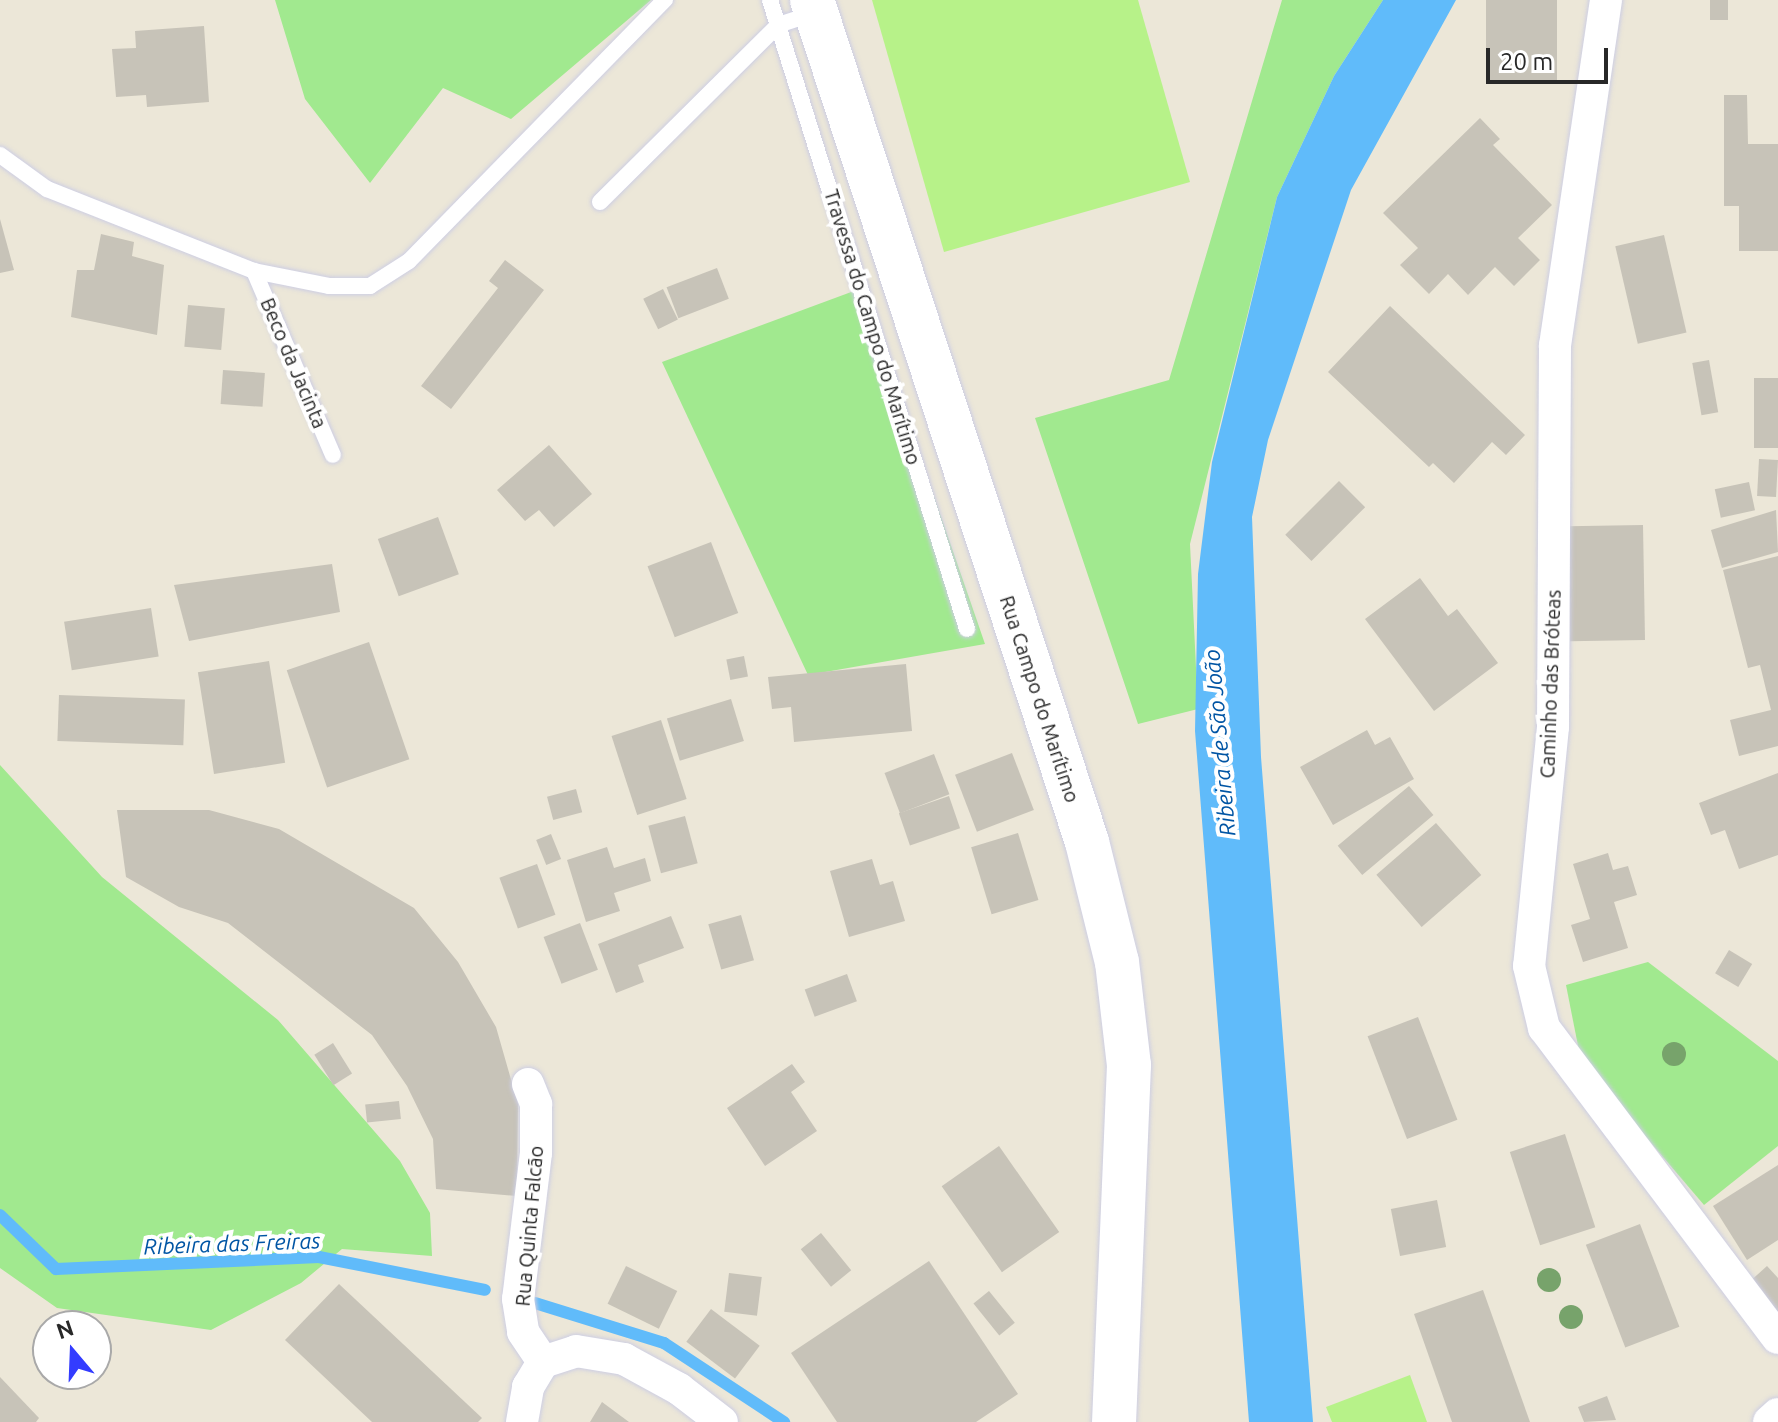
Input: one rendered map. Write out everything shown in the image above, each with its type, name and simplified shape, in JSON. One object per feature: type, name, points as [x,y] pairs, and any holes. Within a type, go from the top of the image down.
[{"type":"main road","name":"Rua Campo do Marítimo","points":[[802,12],[1087,842],[1117,962],[1129,1065],[1114,1422]]},
{"type":"street","name":"Caminho das Bróteas","points":[[1606,0],[1555,345],[1553,727],[1531,981],[1544,1028],[1778,1338]]},
{"type":"street","name":"Rua Quinta Falcão","points":[[528,1084],[536,1104],[536,1153],[518,1299],[523,1332],[543,1362]]},
{"type":"street","points":[[522,1422],[528,1387],[543,1362],[576,1351],[624,1359],[679,1389],[722,1422]]},
{"type":"street","points":[[1769,1422],[1778,1414]]},
{"type":"lane","points":[[0,155],[47,189],[254,271],[329,286],[385,281],[665,0]]},
{"type":"lane","name":"Travessa do Campo do Marítimo","points":[[770,0],[802,12],[967,629]]},
{"type":"lane","points":[[600,202],[802,12]]},
{"type":"lane","name":"Beco da Jacinta","points":[[254,271],[333,455]]},
{"type":"green space","points":[[275,0],[651,0],[511,119],[443,88],[370,183],[305,99]]},
{"type":"green space","points":[[872,0],[1138,0],[1190,182],[944,252]]},
{"type":"green space","points":[[1282,0],[1383,0],[1334,76],[1277,197],[1190,544],[1198,709],[1138,724],[1035,418],[1169,380]]},
{"type":"green space","points":[[862,288],[985,644],[808,675],[662,362]]},
{"type":"green space","points":[[0,765],[102,877],[278,1020],[400,1161],[430,1213],[432,1256],[342,1249],[301,1283],[211,1330],[112,1316],[112,1310],[57,1308],[0,1268]]},
{"type":"green space","points":[[1648,962],[1778,1061],[1778,1146],[1704,1205],[1581,1061],[1566,985]]},
{"type":"green space","points":[[1410,1375],[1427,1422],[1332,1422],[1326,1407]]},
{"type":"water","name":"Ribeira de São João","points":[[1383,0],[1456,0],[1351,190],[1268,440],[1252,517],[1261,757],[1313,1422],[1249,1422],[1195,731],[1198,574],[1212,462],[1277,197],[1334,76]]},
{"type":"building","points":[[1486,0],[1557,0],[1557,82],[1486,82]]},
{"type":"building","points":[[1710,0],[1728,0],[1728,20],[1710,20]]},
{"type":"building","points":[[204,26],[209,102],[147,107],[146,95],[116,97],[112,49],[136,48],[135,31]]},
{"type":"building","points":[[1724,95],[1747,95],[1748,144],[1778,144],[1778,251],[1739,251],[1739,206],[1724,206]]},
{"type":"building","points":[[1480,118],[1500,139],[1493,145],[1552,205],[1518,238],[1540,260],[1514,286],[1495,267],[1468,295],[1448,274],[1429,294],[1400,265],[1418,248],[1383,213]]},
{"type":"building","points":[[0,219],[14,270],[0,273]]},
{"type":"building","points":[[101,234],[134,242],[132,256],[164,265],[157,335],[71,317],[77,270],[94,270]]},
{"type":"building","points":[[1664,235],[1686,332],[1638,344],[1615,246]]},
{"type":"building","points":[[505,260],[544,290],[451,409],[421,386],[498,288],[489,281]]},
{"type":"building","points":[[717,268],[729,299],[678,318],[667,287]]},
{"type":"building","points":[[663,289],[678,320],[658,329],[643,299]]},
{"type":"building","points":[[188,305],[225,308],[221,350],[184,347]]},
{"type":"building","points":[[1390,306],[1525,435],[1506,455],[1492,442],[1454,483],[1433,463],[1429,467],[1328,372]]},
{"type":"building","points":[[1709,360],[1718,412],[1701,415],[1692,363]]},
{"type":"building","points":[[223,370],[265,373],[263,407],[221,404]]},
{"type":"building","points":[[1754,378],[1778,378],[1778,448],[1754,448]]},
{"type":"building","points":[[549,445],[592,494],[554,527],[539,510],[525,521],[497,490]]},
{"type":"building","points":[[1759,459],[1778,460],[1776,497],[1757,496]]},
{"type":"building","points":[[1339,481],[1365,507],[1311,561],[1285,535]]},
{"type":"building","points":[[1749,482],[1755,510],[1721,518],[1715,489]]},
{"type":"building","points":[[1776,510],[1778,552],[1722,568],[1711,530]]},
{"type":"building","points":[[438,517],[459,574],[399,596],[378,539]]},
{"type":"building","points":[[1643,525],[1645,640],[1570,641],[1568,526]]},
{"type":"building","points":[[711,542],[738,613],[675,637],[648,566]]},
{"type":"building","points":[[1778,556],[1778,746],[1739,756],[1730,720],[1771,710],[1760,665],[1748,668],[1723,570]]},
{"type":"building","points":[[332,564],[340,612],[189,641],[174,585]]},
{"type":"building","points":[[1420,578],[1448,616],[1457,609],[1498,663],[1434,711],[1365,619]]},
{"type":"building","points":[[151,608],[159,656],[72,670],[64,622]]},
{"type":"building","points":[[369,642],[409,759],[327,788],[287,670]]},
{"type":"building","points":[[744,656],[748,677],[730,680],[726,659]]},
{"type":"building","points":[[269,661],[285,763],[214,774],[198,672]]},
{"type":"building","points":[[906,664],[912,731],[794,742],[791,707],[772,709],[768,677]]},
{"type":"building","points":[[59,695],[185,699],[183,745],[57,741]]},
{"type":"building","points":[[731,699],[744,741],[680,761],[667,719]]},
{"type":"building","points":[[661,720],[687,799],[637,815],[612,736]]},
{"type":"building","points":[[1367,730],[1375,745],[1390,737],[1414,779],[1333,825],[1300,767]]},
{"type":"building","points":[[1012,753],[1034,810],[977,832],[955,775]]},
{"type":"building","points":[[934,754],[949,794],[900,813],[885,773]]},
{"type":"building","points":[[1778,773],[1778,855],[1739,869],[1725,830],[1711,835],[1699,803]]},
{"type":"building","points":[[1409,786],[1433,815],[1362,875],[1338,846]]},
{"type":"building","points":[[576,789],[582,812],[553,820],[547,797]]},
{"type":"building","points":[[949,796],[960,828],[910,845],[899,813]]},
{"type":"building","points":[[117,810],[209,810],[279,829],[414,908],[458,962],[496,1027],[518,1104],[517,1196],[436,1189],[433,1139],[407,1086],[372,1035],[228,923],[179,907],[126,877]]},
{"type":"building","points":[[685,816],[698,863],[661,873],[648,826]]},
{"type":"building","points":[[1436,823],[1481,875],[1422,927],[1376,875]]},
{"type":"building","points":[[1018,833],[1038,900],[992,914],[971,847]]},
{"type":"building","points":[[551,834],[561,859],[546,865],[536,840]]},
{"type":"building","points":[[607,847],[614,868],[645,858],[651,881],[614,893],[620,911],[586,922],[567,860]]},
{"type":"building","points":[[1608,853],[1613,870],[1628,866],[1637,895],[1614,902],[1628,948],[1583,962],[1571,925],[1590,919],[1573,864]]},
{"type":"building","points":[[872,859],[880,885],[893,881],[905,921],[849,937],[830,871]]},
{"type":"building","points":[[537,864],[555,915],[518,928],[499,878]]},
{"type":"building","points":[[741,915],[754,960],[721,970],[708,924]]},
{"type":"building","points":[[671,916],[684,948],[638,965],[644,982],[616,993],[598,944]]},
{"type":"building","points":[[580,923],[598,970],[562,984],[544,937]]},
{"type":"building","points":[[1729,950],[1752,964],[1738,987],[1715,973]]},
{"type":"building","points":[[847,974],[857,1001],[815,1017],[805,989]]},
{"type":"building","points":[[1418,1017],[1457,1120],[1407,1139],[1368,1036]]},
{"type":"building","points":[[333,1043],[352,1074],[333,1085],[314,1055]]},
{"type":"building","points":[[792,1064],[805,1082],[791,1092],[817,1131],[765,1166],[727,1108]]},
{"type":"building","points":[[399,1101],[401,1119],[367,1122],[365,1105]]},
{"type":"building","points":[[1565,1134],[1595,1227],[1540,1245],[1510,1152]]},
{"type":"building","points":[[999,1146],[1059,1232],[1002,1272],[942,1186]]},
{"type":"building","points":[[1778,1165],[1778,1240],[1747,1260],[1713,1206]]},
{"type":"building","points":[[1437,1200],[1446,1247],[1400,1256],[1391,1209]]},
{"type":"building","points":[[1640,1224],[1679,1327],[1625,1347],[1586,1245]]},
{"type":"building","points":[[821,1233],[851,1270],[831,1287],[801,1249]]},
{"type":"building","points":[[929,1261],[1018,1394],[976,1422],[837,1422],[791,1353]]},
{"type":"building","points":[[626,1266],[677,1291],[659,1329],[608,1304]]},
{"type":"building","points":[[1767,1266],[1778,1278],[1778,1320],[1747,1284]]},
{"type":"building","points":[[729,1273],[762,1277],[757,1316],[724,1312]]},
{"type":"building","points":[[339,1284],[482,1418],[478,1422],[372,1422],[285,1340]]},
{"type":"building","points":[[1483,1290],[1530,1422],[1452,1422],[1414,1314]]},
{"type":"building","points":[[989,1291],[1015,1323],[999,1335],[973,1304]]},
{"type":"building","points":[[711,1309],[760,1346],[735,1378],[686,1342]]},
{"type":"building","points":[[0,1377],[39,1418],[36,1422],[0,1422]]},
{"type":"building","points":[[1607,1396],[1616,1420],[1584,1422],[1578,1407]]},
{"type":"building","points":[[602,1402],[629,1422],[590,1422]]},
{"type":"waterway","name":"Ribeira das Freiras","points":[[0,1215],[56,1269],[319,1257],[485,1290]]},
{"type":"waterway","points":[[535,1303],[664,1343],[784,1422]]}]
